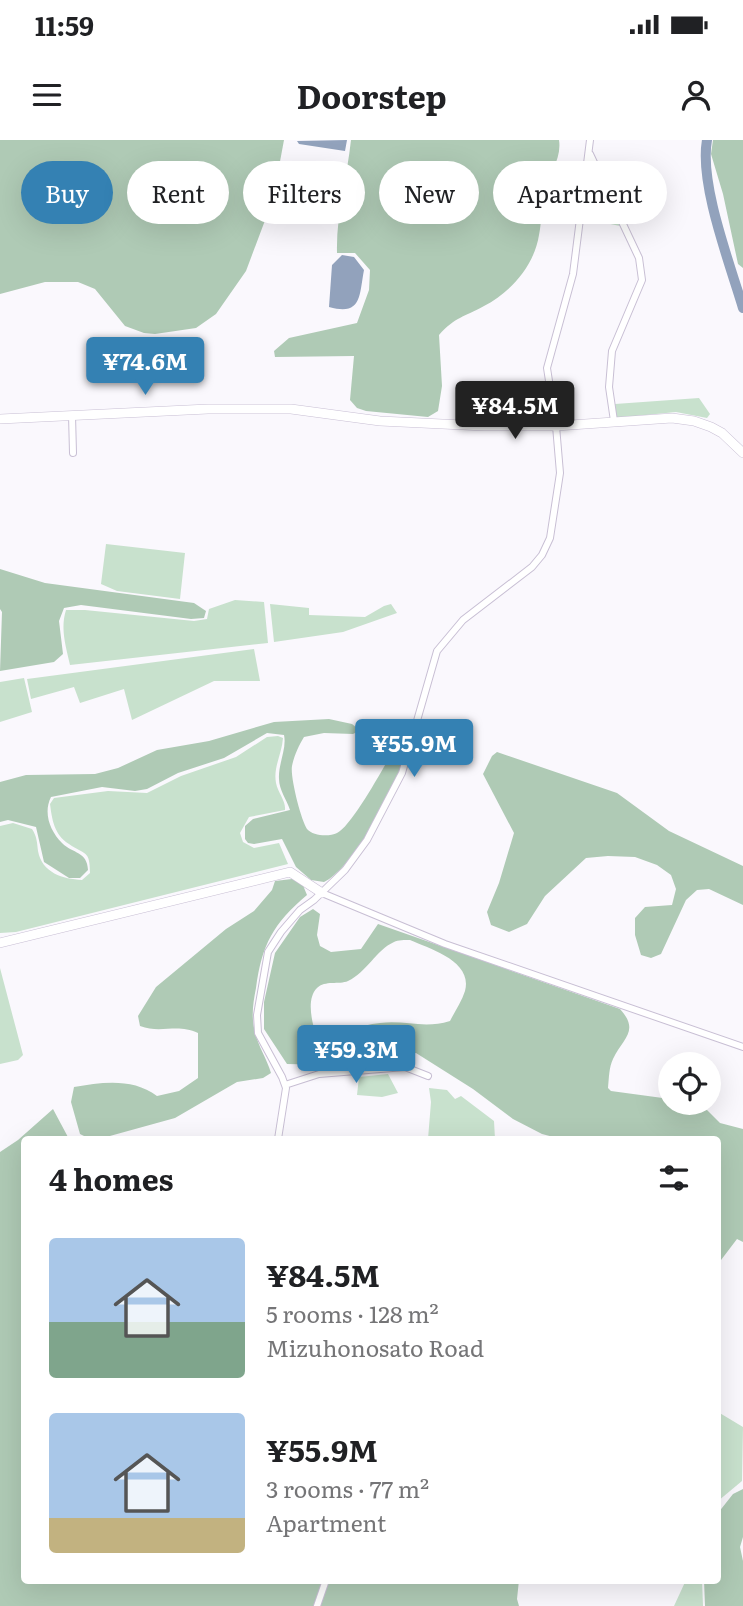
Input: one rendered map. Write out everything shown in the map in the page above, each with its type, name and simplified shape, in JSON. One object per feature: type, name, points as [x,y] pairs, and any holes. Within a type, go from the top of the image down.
[{"type":"street","points":[[278,1136],[285,1085],[258,1033],[257,1015],[268,952],[300,910],[322,893],[355,858],[402,772],[437,651],[463,620],[532,567],[542,555],[550,538],[559,473],[556,426],[547,368],[573,274],[590,140]]},
{"type":"street","points":[[589,153],[639,257],[642,280],[612,351],[609,387],[614,421]]},
{"type":"street","points":[[0,419],[208,409],[291,409],[380,421],[484,426],[556,426],[672,418],[694,421],[723,433],[743,453]]},
{"type":"street","points":[[72,415],[73,453]]},
{"type":"street","points":[[0,943],[290,872],[322,893],[445,944],[743,1047]]},
{"type":"street","points":[[285,1085],[328,1073],[405,1067],[428,1076]]},
{"type":"street","points":[[317,1606],[325,1584]]},
{"type":"green space","points":[[0,140],[284,140],[280,161],[243,161],[243,224],[264,224],[246,271],[216,314],[196,328],[155,334],[125,326],[95,289],[78,282],[45,282],[0,294]]},
{"type":"green space","points":[[351,140],[559,140],[557,161],[493,161],[493,224],[540,224],[539,235],[527,267],[512,286],[494,300],[455,321],[439,335],[442,386],[438,411],[428,417],[357,408],[350,400],[354,356],[275,357],[274,351],[289,338],[357,323],[369,290],[370,270],[355,253],[337,253],[337,239],[339,224],[365,224],[365,161],[348,161]]},
{"type":"green space","points":[[713,140],[743,140],[743,268],[738,264],[723,194],[711,154]]},
{"type":"green space","points":[[699,398],[710,414],[707,418],[676,412],[616,418],[615,404]]},
{"type":"green space","points":[[106,544],[185,553],[180,599],[117,591],[101,584]]},
{"type":"green space","points":[[0,569],[45,583],[194,603],[206,611],[204,618],[191,619],[81,605],[64,608],[59,621],[63,654],[54,662],[0,671]]},
{"type":"green space","points":[[235,600],[264,602],[268,643],[70,665],[65,645],[66,610],[194,621],[207,619],[209,609]]},
{"type":"green space","points":[[270,604],[309,608],[309,615],[365,617],[391,604],[397,613],[343,632],[274,642]]},
{"type":"green space","points":[[254,649],[260,681],[214,681],[132,720],[124,689],[80,703],[74,687],[31,699],[27,679]]},
{"type":"green space","points":[[24,678],[32,712],[0,722],[0,682]]},
{"type":"green space","points":[[329,719],[352,724],[357,728],[357,732],[324,733],[304,737],[292,766],[294,788],[302,817],[307,829],[313,833],[330,835],[343,828],[368,794],[394,749],[401,743],[405,750],[394,783],[374,824],[348,861],[324,882],[311,880],[296,867],[282,839],[254,844],[245,839],[245,826],[253,819],[290,810],[279,783],[284,735],[267,733],[224,758],[178,773],[147,789],[135,791],[102,787],[51,797],[48,815],[54,833],[66,847],[82,856],[87,864],[88,870],[80,878],[69,878],[44,862],[36,827],[8,820],[0,822],[0,782],[26,775],[95,774],[118,768],[157,750],[209,741],[274,722]]},
{"type":"green space","points":[[267,737],[283,738],[275,777],[285,810],[249,817],[240,833],[243,842],[254,848],[279,843],[288,864],[16,932],[0,933],[0,826],[13,823],[32,829],[44,865],[61,876],[82,880],[90,873],[88,857],[64,840],[57,831],[50,804],[54,798],[108,791],[147,793],[181,776],[236,757]]},
{"type":"green space","points":[[497,752],[617,793],[669,831],[743,866],[743,905],[709,889],[697,890],[686,900],[661,954],[651,958],[641,955],[635,935],[635,918],[645,907],[672,905],[676,889],[671,875],[657,865],[635,857],[608,856],[586,858],[545,896],[527,924],[509,932],[491,925],[487,912],[514,833],[483,774]]},
{"type":"green space","points":[[292,879],[302,883],[307,895],[271,936],[259,973],[253,1021],[258,1042],[271,1073],[263,1078],[237,1082],[175,1118],[110,1136],[80,1134],[71,1102],[74,1087],[107,1083],[128,1084],[148,1090],[157,1096],[179,1091],[198,1078],[198,1033],[183,1029],[140,1026],[138,1016],[156,987],[226,929],[254,911],[272,890],[275,881]]},
{"type":"green space","points":[[313,909],[320,914],[317,935],[320,946],[331,952],[361,949],[378,924],[620,1009],[629,1023],[629,1029],[611,1065],[608,1088],[611,1091],[658,1097],[658,1115],[712,1115],[720,1123],[743,1129],[743,1242],[737,1239],[721,1260],[721,1136],[542,1134],[513,1119],[473,1089],[416,1053],[329,1065],[287,1064],[264,1029],[264,1002],[275,953],[300,917]],"holes":[[[410,940],[448,958],[463,972],[466,981],[465,991],[450,1021],[432,1024],[380,1023],[333,1034],[316,1035],[311,1004],[317,988],[355,977],[394,942]]]},
{"type":"green space","points":[[0,968],[23,1055],[18,1060],[0,1064]]},
{"type":"green space","points":[[388,1074],[398,1093],[382,1097],[357,1095],[359,1077]]},
{"type":"green space","points":[[429,1088],[447,1090],[455,1099],[461,1096],[494,1121],[495,1136],[428,1136],[431,1102]]},
{"type":"green space","points":[[53,1109],[67,1136],[23,1136]]},
{"type":"green space","points":[[21,1137],[21,1584],[519,1584],[519,1606],[0,1606],[0,1152]]},
{"type":"green space","points":[[721,1414],[743,1427],[742,1481],[721,1498]]},
{"type":"green space","points":[[743,1489],[743,1537],[740,1547],[743,1561],[743,1606],[705,1606],[704,1584],[721,1584],[721,1509],[733,1494]]},
{"type":"green space","points":[[684,1584],[702,1584],[703,1606],[674,1606]]},
{"type":"water","points":[[347,140],[345,151],[299,144],[297,141]]},
{"type":"water","points":[[342,255],[354,257],[364,270],[357,302],[348,309],[329,307],[332,265]]},
{"type":"waterway","points":[[707,140],[707,179],[711,201],[743,308]]}]
